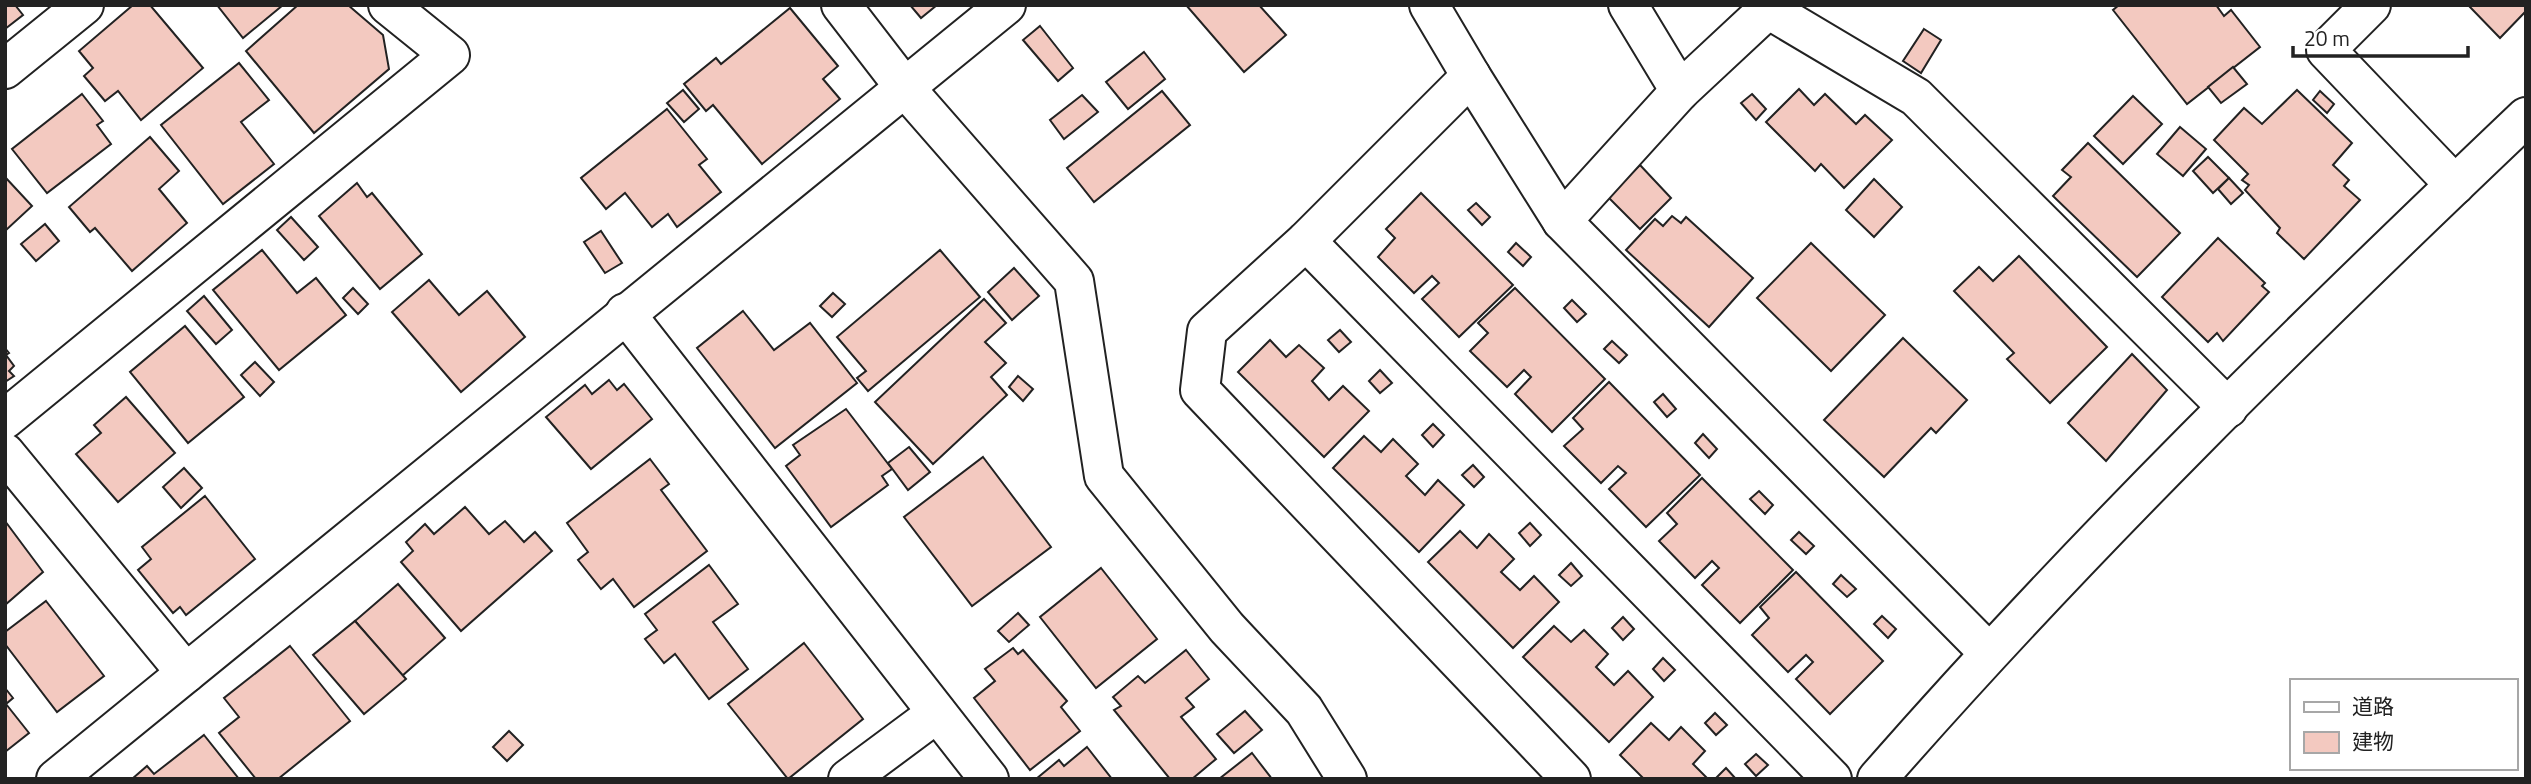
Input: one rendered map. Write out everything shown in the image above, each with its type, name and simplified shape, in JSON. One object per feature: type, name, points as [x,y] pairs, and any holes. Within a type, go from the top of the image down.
[{"type":"street","points":[[5,69],[84,5]]},
{"type":"street","points":[[5,419],[450,55],[388,5]]},
{"type":"street","points":[[841,5],[905,88],[1074,281],[1104,477],[1227,628],[1304,710],[1347,779]]},
{"type":"street","points":[[56,779],[1006,5]]},
{"type":"street","points":[[1429,5],[1562,221],[1988,652]]},
{"type":"street","points":[[1628,5],[1679,91]]},
{"type":"street","points":[[2371,5],[2326,50],[2455,185]]},
{"type":"street","points":[[1562,221],[1679,91],[1768,7],[1916,97],[2228,408]]},
{"type":"street","points":[[1471,76],[1306,241],[1207,331],[1200,390],[1571,779]]},
{"type":"street","points":[[1877,779],[1988,652],[2228,408],[2526,117]]},
{"type":"street","points":[[1306,241],[1832,779]]},
{"type":"street","points":[[625,313],[989,779]]},
{"type":"street","points":[[5,453],[186,673]]},
{"type":"street","points":[[848,779],[937,713]]},
{"type":"building","points":[[5,5],[15,5],[23,15],[5,29]]},
{"type":"building","points":[[133,5],[150,5],[203,68],[141,120],[118,91],[105,101],[84,76],[93,68],[79,51]]},
{"type":"building","points":[[217,5],[283,5],[243,38]]},
{"type":"building","points":[[298,5],[348,5],[383,35],[389,69],[314,133],[246,51]]},
{"type":"building","points":[[910,5],[937,5],[921,18]]},
{"type":"building","points":[[1186,5],[1259,5],[1286,35],[1244,72]]},
{"type":"building","points":[[2119,5],[2216,5],[2224,16],[2231,10],[2260,47],[2187,104],[2113,10]]},
{"type":"building","points":[[2468,5],[2526,5],[2526,11],[2500,38]]},
{"type":"building","points":[[790,8],[838,66],[823,79],[840,99],[762,164],[713,105],[706,111],[684,84],[716,58],[721,64]]},
{"type":"building","points":[[1040,26],[1073,68],[1058,81],[1023,40]]},
{"type":"building","points":[[1924,29],[1941,40],[1921,73],[1903,61]]},
{"type":"building","points":[[1144,52],[1165,79],[1128,109],[1106,82]]},
{"type":"building","points":[[239,63],[269,100],[241,122],[274,164],[223,204],[161,125]]},
{"type":"building","points":[[2233,67],[2247,84],[2221,103],[2208,87]]},
{"type":"building","points":[[1799,89],[1814,105],[1825,94],[1856,124],[1865,115],[1892,140],[1844,188],[1821,164],[1815,171],[1766,122]]},
{"type":"building","points":[[683,90],[699,109],[684,122],[667,103]]},
{"type":"building","points":[[2297,90],[2352,143],[2333,165],[2349,180],[2344,186],[2360,200],[2304,259],[2277,233],[2280,228],[2245,190],[2249,185],[2242,180],[2248,174],[2214,140],[2244,108],[2262,124]]},
{"type":"building","points":[[1162,91],[1190,125],[1094,202],[1067,168]]},
{"type":"building","points":[[2320,91],[2334,104],[2327,113],[2313,100]]},
{"type":"building","points":[[82,94],[103,121],[97,125],[111,144],[47,193],[12,149]]},
{"type":"building","points":[[1752,94],[1766,109],[1756,120],[1741,103]]},
{"type":"building","points":[[1082,95],[1098,112],[1064,139],[1050,120]]},
{"type":"building","points":[[2133,96],[2162,124],[2123,164],[2094,136]]},
{"type":"building","points":[[667,109],[707,159],[699,165],[721,192],[677,227],[668,214],[652,227],[625,193],[606,209],[581,178]]},
{"type":"building","points":[[2180,127],[2206,149],[2183,176],[2157,154]]},
{"type":"building","points":[[150,137],[179,171],[159,189],[187,223],[132,271],[95,228],[90,232],[69,207]]},
{"type":"building","points":[[2088,143],[2180,233],[2137,277],[2053,196],[2071,177],[2062,170]]},
{"type":"building","points":[[2208,157],[2229,178],[2213,193],[2193,171]]},
{"type":"building","points":[[1640,165],[1671,198],[1640,229],[1608,197]]},
{"type":"building","points":[[5,177],[32,206],[5,231]]},
{"type":"building","points":[[2229,178],[2243,193],[2231,204],[2218,189]]},
{"type":"building","points":[[1874,179],[1902,207],[1874,237],[1846,210]]},
{"type":"building","points":[[357,183],[367,197],[372,193],[422,254],[380,289],[319,216]]},
{"type":"building","points":[[1421,193],[1513,285],[1459,337],[1422,299],[1439,283],[1432,276],[1414,293],[1378,257],[1395,238],[1386,229]]},
{"type":"building","points":[[1476,203],[1490,217],[1482,225],[1468,210]]},
{"type":"building","points":[[1672,216],[1681,223],[1686,217],[1753,278],[1709,327],[1626,250],[1655,219],[1663,226]]},
{"type":"building","points":[[291,217],[318,247],[304,260],[277,230]]},
{"type":"building","points":[[45,224],[59,241],[36,261],[21,244]]},
{"type":"building","points":[[601,231],[622,263],[605,273],[584,242]]},
{"type":"building","points":[[2218,238],[2265,283],[2262,286],[2269,292],[2223,341],[2217,333],[2208,342],[2162,297]]},
{"type":"building","points":[[1516,243],[1531,257],[1523,266],[1508,252]]},
{"type":"building","points":[[1811,243],[1885,315],[1831,371],[1757,298]]},
{"type":"building","points":[[262,250],[297,293],[316,278],[346,315],[279,370],[213,290]]},
{"type":"building","points":[[940,250],[980,297],[868,391],[857,378],[866,371],[837,337]]},
{"type":"building","points":[[2019,256],[2107,347],[2050,403],[2007,359],[2014,353],[1954,291],[1979,267],[1993,281]]},
{"type":"building","points":[[1014,268],[1039,296],[1012,320],[988,292]]},
{"type":"building","points":[[429,280],[459,315],[487,291],[525,337],[461,392],[392,312]]},
{"type":"building","points":[[353,288],[368,304],[358,314],[343,298]]},
{"type":"building","points":[[1515,288],[1605,379],[1552,432],[1515,394],[1531,377],[1524,370],[1507,387],[1470,351],[1488,333],[1478,323]]},
{"type":"building","points":[[833,293],[845,304],[832,317],[820,306]]},
{"type":"building","points":[[204,296],[232,330],[216,344],[187,311]]},
{"type":"building","points":[[984,299],[1006,323],[985,342],[1006,363],[991,377],[1007,395],[933,464],[875,402]]},
{"type":"building","points":[[1572,300],[1586,314],[1577,322],[1564,308]]},
{"type":"building","points":[[743,311],[774,350],[810,323],[857,383],[775,448],[697,348]]},
{"type":"building","points":[[185,326],[244,397],[188,443],[130,372]]},
{"type":"building","points":[[1340,330],[1351,342],[1339,352],[1328,340]]},
{"type":"building","points":[[1903,338],[1967,400],[1936,433],[1931,428],[1884,477],[1824,420]]},
{"type":"building","points":[[1270,340],[1286,357],[1299,345],[1324,368],[1312,381],[1329,400],[1343,386],[1369,411],[1324,457],[1238,372]]},
{"type":"building","points":[[1612,341],[1627,355],[1619,363],[1604,349]]},
{"type":"building","points":[[5,348],[9,353],[6,355],[14,366],[9,371],[14,376],[5,382]]},
{"type":"building","points":[[2132,354],[2167,390],[2106,461],[2068,423]]},
{"type":"building","points":[[255,362],[274,382],[260,396],[241,375]]},
{"type":"building","points":[[1380,370],[1392,383],[1380,393],[1369,381]]},
{"type":"building","points":[[1018,376],[1033,389],[1023,401],[1009,387]]},
{"type":"building","points":[[609,380],[617,390],[624,384],[652,419],[591,469],[546,417],[585,385],[592,394]]},
{"type":"building","points":[[1609,382],[1700,475],[1646,527],[1609,489],[1626,473],[1618,466],[1601,483],[1564,446],[1583,429],[1573,418]]},
{"type":"building","points":[[1663,394],[1676,409],[1667,417],[1654,402]]},
{"type":"building","points":[[126,397],[175,453],[118,502],[76,454],[101,433],[94,425]]},
{"type":"building","points":[[846,409],[892,469],[882,476],[888,485],[831,527],[786,466],[800,455],[793,445]]},
{"type":"building","points":[[1433,424],[1444,435],[1433,447],[1422,435]]},
{"type":"building","points":[[1703,434],[1717,449],[1709,458],[1695,443]]},
{"type":"building","points":[[1364,436],[1381,452],[1393,439],[1418,464],[1406,476],[1425,495],[1438,480],[1464,505],[1419,552],[1333,468]]},
{"type":"building","points":[[909,447],[930,472],[908,490],[888,463]]},
{"type":"building","points":[[983,457],[1051,547],[972,606],[904,517]]},
{"type":"building","points":[[650,459],[669,484],[661,490],[707,551],[634,607],[613,579],[601,589],[578,560],[588,552],[567,523]]},
{"type":"building","points":[[1473,465],[1484,477],[1474,487],[1462,475]]},
{"type":"building","points":[[184,468],[202,488],[181,508],[163,487]]},
{"type":"building","points":[[1702,478],[1793,570],[1740,623],[1702,585],[1719,568],[1712,561],[1695,578],[1659,541],[1677,524],[1667,513]]},
{"type":"building","points":[[1759,491],[1773,505],[1765,514],[1750,499]]},
{"type":"building","points":[[205,496],[255,559],[186,615],[180,607],[173,613],[138,570],[151,559],[142,547]]},
{"type":"building","points":[[465,507],[489,534],[505,521],[524,542],[535,532],[552,551],[461,631],[401,562],[413,551],[406,542],[425,524],[434,534]]},
{"type":"building","points":[[5,521],[43,572],[5,605]]},
{"type":"building","points":[[1530,523],[1541,535],[1530,546],[1519,533]]},
{"type":"building","points":[[1460,531],[1477,548],[1489,534],[1514,559],[1501,572],[1520,590],[1534,576],[1559,602],[1513,648],[1428,562]]},
{"type":"building","points":[[1799,532],[1814,546],[1806,554],[1791,540]]},
{"type":"building","points":[[1571,563],[1582,576],[1571,586],[1559,575]]},
{"type":"building","points":[[709,565],[738,604],[713,622],[748,669],[709,699],[675,654],[664,663],[645,639],[657,630],[645,614]]},
{"type":"building","points":[[1101,568],[1157,639],[1096,688],[1040,617]]},
{"type":"building","points":[[1796,572],[1883,661],[1830,714],[1796,679],[1813,662],[1806,655],[1788,672],[1752,635],[1769,618],[1760,607]]},
{"type":"building","points":[[1841,575],[1856,589],[1847,597],[1833,584]]},
{"type":"building","points":[[398,584],[445,638],[402,676],[355,621]]},
{"type":"building","points":[[46,601],[104,676],[57,712],[5,644],[5,632]]},
{"type":"building","points":[[1018,613],[1029,625],[1009,642],[998,631]]},
{"type":"building","points":[[1882,616],[1896,629],[1888,638],[1874,624]]},
{"type":"building","points":[[1623,617],[1634,629],[1623,640],[1612,628]]},
{"type":"building","points":[[355,621],[406,679],[364,714],[313,655]]},
{"type":"building","points":[[1554,626],[1571,642],[1584,630],[1608,654],[1596,667],[1614,685],[1628,671],[1653,697],[1609,742],[1523,657]]},
{"type":"building","points":[[804,643],[863,719],[788,779],[728,704]]},
{"type":"building","points":[[290,646],[350,721],[278,779],[256,779],[219,733],[239,717],[224,698]]},
{"type":"building","points":[[1013,648],[1018,654],[1023,650],[1067,701],[1061,707],[1080,731],[1030,770],[974,698],[995,681],[985,669]]},
{"type":"building","points":[[1186,650],[1209,679],[1186,698],[1194,707],[1181,717],[1216,759],[1192,779],[1170,779],[1114,710],[1121,706],[1113,697],[1138,676],[1145,683]]},
{"type":"building","points":[[1663,658],[1675,670],[1664,681],[1653,669]]},
{"type":"building","points":[[5,688],[13,698],[6,704],[29,733],[5,752]]},
{"type":"building","points":[[1245,711],[1262,730],[1234,753],[1217,734]]},
{"type":"building","points":[[1715,713],[1727,725],[1716,735],[1705,723]]},
{"type":"building","points":[[1651,723],[1669,740],[1681,727],[1705,751],[1693,764],[1708,779],[1644,779],[1620,755]]},
{"type":"building","points":[[509,731],[523,745],[507,761],[493,747]]},
{"type":"building","points":[[204,735],[239,779],[132,779],[147,766],[154,774]]},
{"type":"building","points":[[1087,747],[1112,779],[1036,779],[1059,760],[1064,766]]},
{"type":"building","points":[[1252,753],[1272,779],[1219,779]]},
{"type":"building","points":[[1756,754],[1768,765],[1756,776],[1745,764]]},
{"type":"building","points":[[1726,768],[1736,779],[1715,779]]}]
